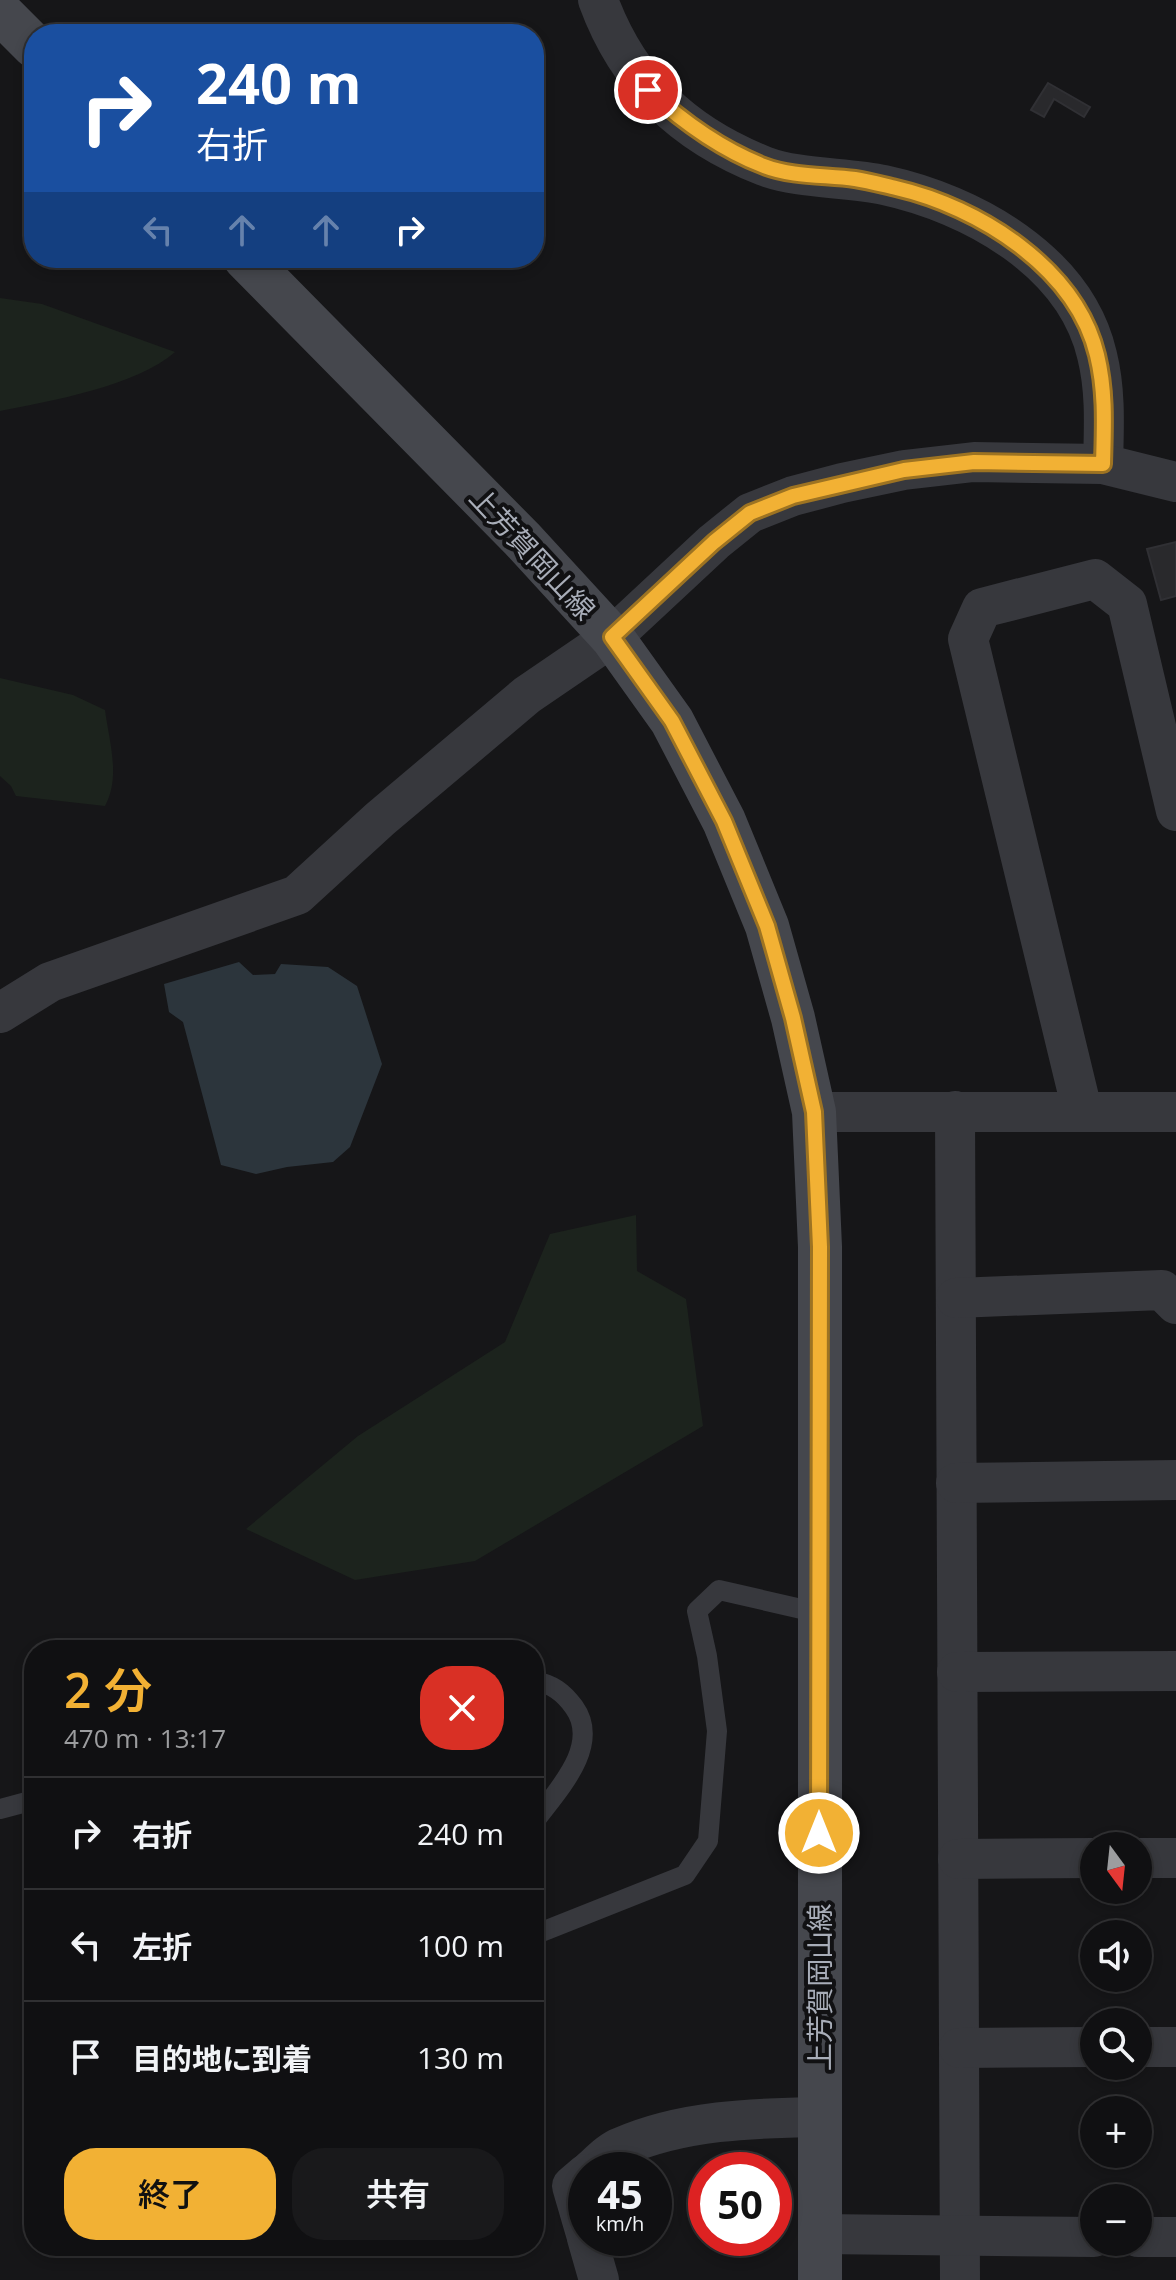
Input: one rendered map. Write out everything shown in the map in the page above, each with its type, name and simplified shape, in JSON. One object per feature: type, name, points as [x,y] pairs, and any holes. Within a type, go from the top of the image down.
[{"type":"main road","points":[[0,12],[24,36]]},
{"type":"main road","name":"上芳賀岡山線","points":[[255,268],[511,528],[612,637],[672,721],[724,821],[767,926],[793,1018],[814,1112],[820,1247],[820,2280]]},
{"type":"street","points":[[598,0],[623,57],[648,90],[675,116],[717,144],[767,167],[857,179],[949,205],[1005,235],[1036,259],[1062,285],[1085,319],[1097,353],[1105,395],[1103,464]]},
{"type":"street","points":[[0,1013],[50,982],[297,895],[380,819],[527,695],[612,637],[714,542],[750,513],[793,496],[904,470],[974,462],[1103,464],[1176,482]]},
{"type":"street","points":[[1082,1110],[968,639],[982,608],[1095,579],[1127,604],[1173,787]]},
{"type":"street","points":[[955,1111],[960,2280]]},
{"type":"street","points":[[814,1112],[1176,1112]]},
{"type":"street","points":[[956,1298],[1162,1290],[1176,1304]]},
{"type":"street","points":[[956,1483],[1176,1480]]},
{"type":"street","points":[[957,1672],[1176,1671]]},
{"type":"street","points":[[958,1859],[1080,1858]]},
{"type":"street","points":[[1152,1858],[1176,1858]]},
{"type":"street","points":[[959,2048],[1080,2047]]},
{"type":"street","points":[[1152,2047],[1176,2047]]},
{"type":"street","points":[[613,2152],[679,2128],[769,2117],[819,2117]]},
{"type":"street","points":[[820,2234],[1080,2237]]},
{"type":"street","points":[[1152,2237],[1176,2237]]},
{"type":"street","points":[[592,2256],[599,2280]]},
{"type":"lane","points":[[544,1931],[685,1875],[708,1841],[717,1731],[707,1656],[697,1611],[719,1590],[819,1613]]},
{"type":"lane","points":[[544,1683],[551,1684],[567,1698],[580,1715],[582,1730],[580,1753],[544,1808]]},
{"type":"lane","points":[[0,1809],[24,1803]]},
{"type":"shaded area","points":[[0,298],[42,304],[175,352],[158,364],[116,383],[0,411]]},
{"type":"shaded area","points":[[0,678],[73,695],[105,710],[113,771],[110,795],[105,806],[16,796],[0,776]]},
{"type":"shaded area","points":[[239,962],[253,975],[275,974],[281,964],[328,967],[357,986],[382,1064],[350,1147],[333,1162],[256,1174],[221,1165],[183,1022],[169,1012],[164,984]]},
{"type":"shaded area","points":[[636,1215],[637,1271],[686,1299],[703,1426],[475,1561],[355,1580],[246,1529],[358,1436],[505,1342],[550,1234]]},
{"type":"building","points":[[1048,83],[1090,107],[1084,117],[1054,99],[1044,117],[1031,110]]},
{"type":"building","points":[[1176,542],[1176,596],[1161,600],[1147,549]]},
{"type":"route","points":[[648,90],[675,116],[717,144],[767,167],[857,179],[900,189],[949,205],[1005,235],[1036,259],[1062,285],[1085,319],[1097,353],[1105,395],[1103,464],[974,462],[904,470],[793,496],[750,513],[714,542],[612,637],[672,721],[724,821],[767,926],[793,1018],[814,1112],[820,1247],[819,1833]]}]
